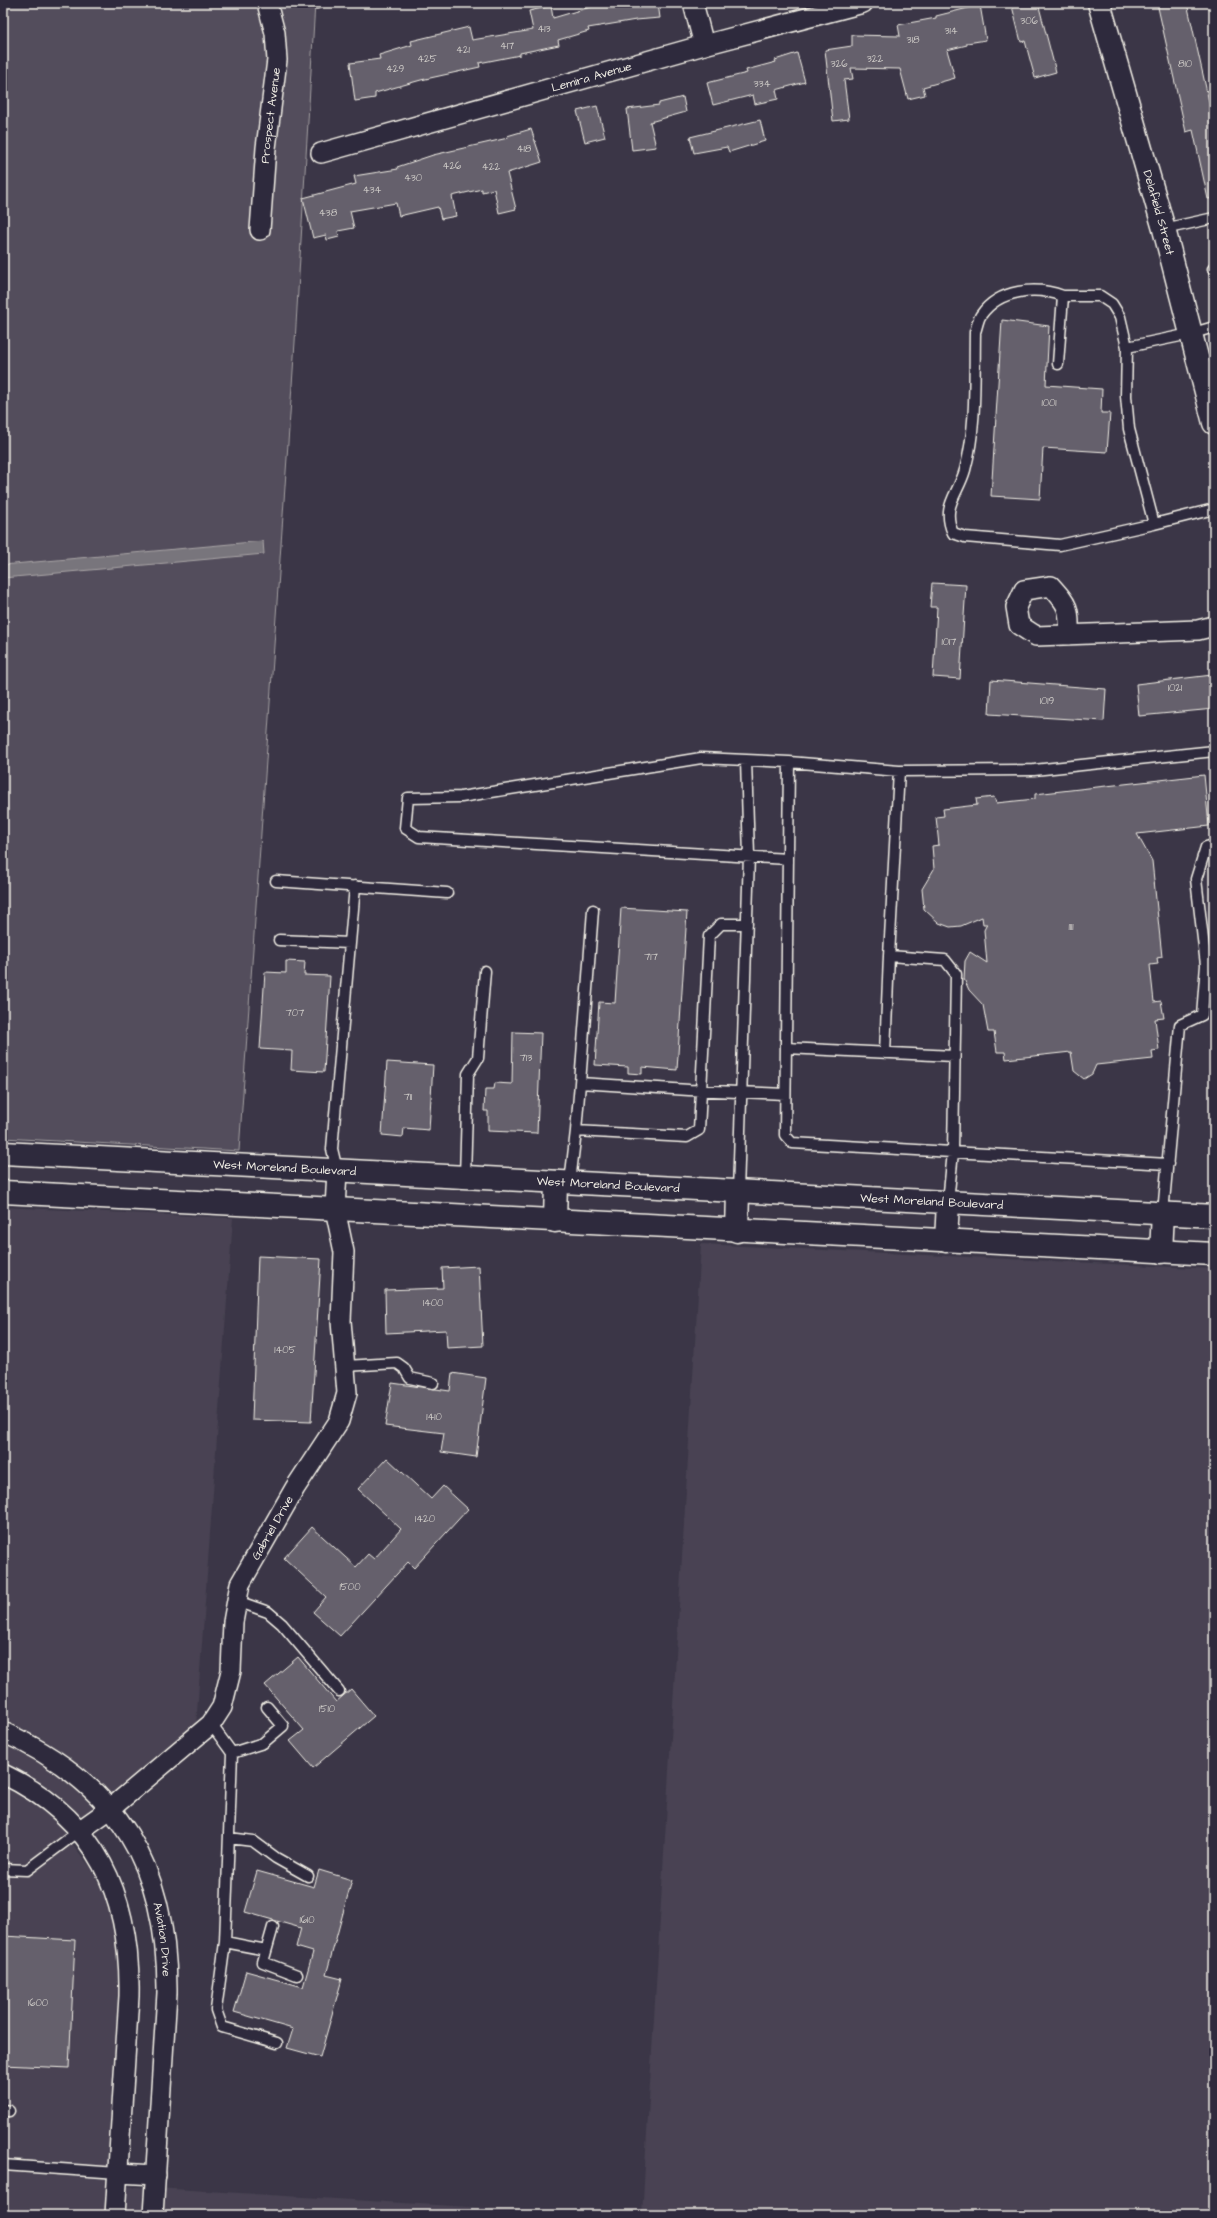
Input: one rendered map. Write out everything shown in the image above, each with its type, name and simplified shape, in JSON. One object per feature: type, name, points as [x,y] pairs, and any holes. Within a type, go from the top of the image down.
[{"type":"street","name":"Prospect Avenue","points":[[260,230],[266,154],[277,60],[275,33],[267,3]]},
{"type":"street","points":[[693,3],[704,45]]},
{"type":"street","name":"Lemira Avenue","points":[[320,153],[704,45],[863,3]]},
{"type":"street","name":"Delafield Street","points":[[1099,3],[1164,229],[1190,334],[1208,380],[1214,423]]},
{"type":"street","points":[[1069,635],[1198,630],[1214,626]]},
{"type":"street","name":"West Moreland Boulevard","points":[[3,1153],[1214,1216]]},
{"type":"street","name":"Gabriel Drive","points":[[79,1831],[110,1809],[211,1724],[222,1707],[231,1671],[233,1622],[240,1584],[254,1557],[295,1488],[339,1422],[347,1393],[341,1321],[344,1252],[335,1209],[337,1170]]},
{"type":"street","points":[[555,1221],[563,1182]]},
{"type":"street","points":[[3,1192],[737,1231],[1214,1254]]},
{"type":"street","points":[[737,1231],[738,1192]]},
{"type":"street","points":[[946,1241],[948,1202]]},
{"type":"street","points":[[1161,1252],[1164,1213]]},
{"type":"street","name":"Aviation Drive","points":[[3,1732],[29,1744],[59,1761],[84,1781],[110,1809],[126,1830],[145,1864],[156,1896],[164,1924],[168,1958],[153,2215]]},
{"type":"street","points":[[3,1774],[21,1782],[48,1801],[79,1831],[106,1871],[117,1897],[125,1926],[130,1960],[115,2215]]},
{"type":"street","points":[[118,2173],[156,2175]]},
{"type":"lane","points":[[1164,229],[1214,218]]},
{"type":"lane","points":[[1154,524],[1129,429],[1126,396],[1127,347],[1120,317],[1112,304],[1100,296],[1063,296],[1049,290],[1024,291],[999,298],[980,315],[975,332],[971,444],[965,472],[951,500],[948,515],[949,524],[953,533],[965,537],[1060,545],[1154,524],[1214,509]]},
{"type":"lane","points":[[1058,364],[1063,296]]},
{"type":"lane","points":[[1127,347],[1190,334],[1214,327]]},
{"type":"lane","points":[[788,859],[419,837],[405,828],[408,798],[461,797],[701,758],[789,762],[899,771],[1034,770],[1214,751]]},
{"type":"lane","points":[[738,1192],[749,856],[746,760]]},
{"type":"lane","points":[[789,762],[785,1135],[792,1143],[1168,1164]]},
{"type":"lane","points":[[885,1053],[899,771]]},
{"type":"lane","points":[[1164,1213],[1180,1025],[1202,1015],[1210,965],[1196,879],[1206,848],[1214,845]]},
{"type":"lane","points":[[276,881],[447,893]]},
{"type":"lane","points":[[337,1170],[332,1149],[355,886]]},
{"type":"lane","points":[[563,1182],[576,1131],[593,910]]},
{"type":"lane","points":[[576,1131],[687,1137],[699,1130],[708,936],[720,924],[747,924]]},
{"type":"lane","points":[[279,940],[350,943]]},
{"type":"lane","points":[[889,956],[944,960],[956,974],[953,1152],[948,1202]]},
{"type":"lane","points":[[465,1177],[468,1074],[478,1058],[485,970]]},
{"type":"lane","points":[[786,1048],[954,1056]]},
{"type":"lane","points":[[580,1083],[701,1091],[785,1094]]},
{"type":"lane","points":[[345,1366],[397,1363],[404,1368],[410,1378],[433,1383]]},
{"type":"lane","points":[[237,1601],[268,1612],[282,1624],[339,1691]]},
{"type":"lane","points":[[232,1753],[263,1744],[283,1726],[267,1707]]},
{"type":"lane","points":[[211,1724],[232,1753],[225,1942],[216,2010],[222,2027],[276,2043]]},
{"type":"lane","points":[[3,1869],[28,1870],[79,1831]]},
{"type":"lane","points":[[229,1838],[253,1841],[276,1858],[308,1876]]},
{"type":"lane","points":[[273,1927],[263,1962],[297,1975]]},
{"type":"lane","points":[[225,1942],[266,1950]]},
{"type":"lane","points":[[3,2165],[118,2173]]},
{"type":"shaded area","points":[[3,3],[315,3],[295,342],[239,1151],[3,1138]]},
{"type":"shaded area","points":[[263,541],[264,554],[3,578],[3,565]]},
{"type":"shaded area","points":[[3,1207],[233,1218],[196,1726],[65,1834],[91,1868],[106,1897],[115,1930],[119,1965],[118,1996],[106,2185],[603,2215],[3,2215]]},
{"type":"shaded area","points":[[701,1244],[1214,1269],[1214,2215],[642,2215]]},
{"type":"building","points":[[604,3],[658,3],[660,18],[636,20],[588,28],[589,31],[558,40],[559,45],[479,63],[480,67],[421,80],[375,93],[375,98],[355,101],[350,63],[380,59],[379,55],[412,45],[411,41],[469,27],[472,40],[533,30],[529,11],[551,6],[553,18]]},
{"type":"building","points":[[1026,3],[1038,3],[1056,72],[1035,78],[1025,41],[1021,42],[1012,6]]},
{"type":"building","points":[[1157,3],[1187,3],[1214,124],[1214,198],[1208,199],[1193,130],[1186,132]]},
{"type":"building","points":[[980,5],[986,40],[967,43],[967,45],[947,50],[955,78],[923,87],[925,95],[908,99],[900,69],[851,68],[853,79],[844,80],[849,119],[833,121],[825,50],[852,46],[852,35],[900,36],[898,25],[936,18],[936,16]]},
{"type":"building","points":[[797,53],[805,82],[776,90],[778,99],[755,104],[753,95],[713,105],[707,83],[747,73],[746,70],[776,62],[775,60]]},
{"type":"building","points":[[683,97],[686,112],[650,122],[656,147],[632,150],[627,109],[659,105],[659,103]]},
{"type":"building","points":[[597,106],[605,137],[585,142],[577,111]]},
{"type":"building","points":[[760,120],[765,141],[729,152],[727,147],[694,153],[690,137]]},
{"type":"building","points":[[531,129],[542,162],[507,173],[516,209],[499,213],[494,189],[482,192],[482,189],[452,196],[456,216],[441,219],[438,207],[399,216],[396,203],[350,211],[354,228],[338,231],[339,237],[327,240],[326,235],[313,238],[303,198],[356,184],[354,176],[398,169],[397,167],[433,155],[508,138],[507,136]]},
{"type":"building","points":[[1002,320],[1049,326],[1046,385],[1102,389],[1101,413],[1110,413],[1107,452],[1043,448],[1040,499],[991,496]]},
{"type":"building","points":[[932,583],[966,585],[960,679],[933,677],[937,607],[930,607]]},
{"type":"building","points":[[1212,675],[1214,709],[1139,716],[1136,684]]},
{"type":"building","points":[[991,680],[1106,689],[1104,721],[989,714]]},
{"type":"building","points":[[1204,775],[1209,826],[1137,834],[1152,861],[1162,957],[1157,958],[1158,964],[1150,965],[1154,1002],[1161,1001],[1164,1018],[1155,1019],[1159,1050],[1152,1051],[1153,1059],[1096,1065],[1092,1074],[1084,1079],[1074,1071],[1071,1052],[1006,1059],[1005,1052],[997,1052],[994,1032],[988,1032],[983,1005],[969,990],[964,979],[965,961],[970,952],[987,963],[984,930],[987,924],[983,924],[982,917],[961,926],[950,927],[939,923],[924,909],[922,889],[934,869],[932,846],[939,845],[936,817],[944,816],[943,809],[977,805],[976,799],[994,797],[996,803],[1035,799],[1035,794]]},
{"type":"building","points":[[621,908],[687,912],[677,1070],[642,1067],[642,1074],[628,1073],[628,1067],[595,1065],[599,1002],[615,1003]]},
{"type":"building","points":[[286,961],[305,962],[304,975],[330,976],[324,1072],[291,1070],[292,1051],[260,1049],[265,972],[286,973]]},
{"type":"building","points":[[513,1032],[541,1033],[537,1133],[488,1131],[488,1111],[484,1111],[485,1089],[494,1089],[495,1083],[512,1084]]},
{"type":"building","points":[[387,1062],[433,1065],[429,1130],[404,1128],[403,1137],[382,1135]]},
{"type":"building","points":[[258,1256],[321,1259],[311,1422],[252,1420]]},
{"type":"building","points":[[479,1266],[483,1346],[447,1348],[446,1330],[386,1333],[385,1290],[443,1288],[442,1268]]},
{"type":"building","points":[[452,1373],[486,1378],[476,1457],[441,1452],[444,1433],[385,1426],[392,1383],[450,1391]]},
{"type":"building","points":[[387,1458],[431,1499],[443,1486],[468,1509],[414,1568],[408,1562],[340,1636],[313,1612],[326,1597],[284,1558],[312,1527],[356,1567],[368,1554],[374,1559],[401,1529],[358,1489]]},
{"type":"building","points":[[298,1657],[336,1702],[351,1689],[374,1716],[313,1768],[290,1741],[304,1730],[265,1685]]},
{"type":"building","points":[[319,1870],[352,1880],[326,1975],[342,1979],[320,2057],[287,2048],[293,2029],[234,2012],[246,1971],[303,1987],[313,1952],[296,1947],[301,1928],[245,1912],[257,1871],[314,1887]]},
{"type":"building","points":[[3,1936],[75,1940],[69,2068],[3,2065]]}]
